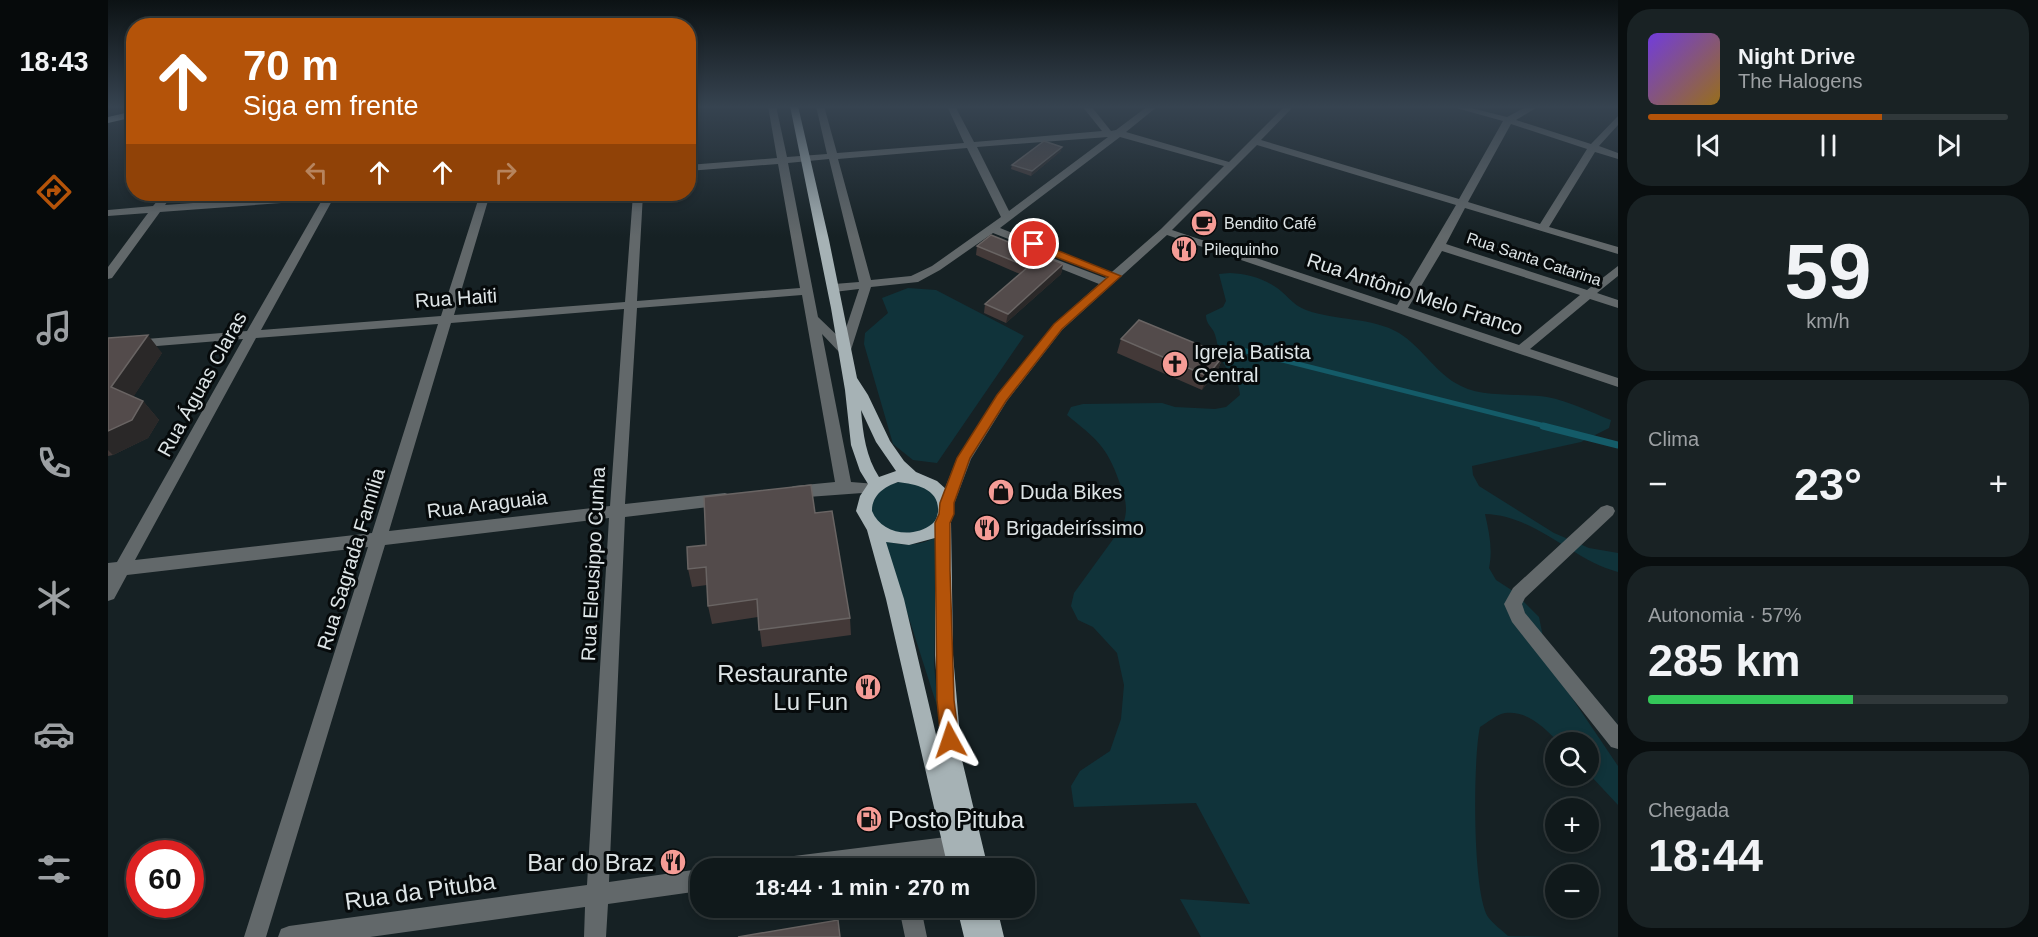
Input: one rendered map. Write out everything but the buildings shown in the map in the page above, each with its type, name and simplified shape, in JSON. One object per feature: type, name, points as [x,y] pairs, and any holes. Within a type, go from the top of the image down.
[{"type":"main road","points":[[804,150],[851,378],[858,451],[874,486]]},
{"type":"main road","points":[[851,378],[884,448],[910,476]]},
{"type":"main road","points":[[874,528],[887,536],[902,539],[919,538],[933,533],[943,523],[947,514],[947,503],[942,493],[934,485],[910,476],[898,476],[874,486],[864,502],[866,517],[874,528],[895,599],[957,858]]},
{"type":"main road","points":[[943,523],[944,655],[951,750],[975,858]]},
{"type":"main road","points":[[970,918],[975,937]]},
{"type":"main road","points":[[988,918],[993,937]]},
{"type":"street","points":[[781,150],[844,487]]},
{"type":"street","points":[[813,319],[845,350],[866,285],[832,150]]},
{"type":"street","points":[[696,167],[920,150]]},
{"type":"street","points":[[973,150],[1007,218]]},
{"type":"street","points":[[834,288],[914,279],[924,275],[1007,218],[1092,150]]},
{"type":"street","points":[[1174,150],[1230,165]]},
{"type":"street","points":[[947,503],[964,458],[1002,398],[1058,327],[1165,231],[1246,150]]},
{"type":"street","points":[[1284,150],[1618,250]]},
{"type":"street","points":[[1401,309],[1492,150]]},
{"type":"street","points":[[1544,228],[1591,150]]},
{"type":"street","points":[[1601,150],[1618,156]]},
{"type":"street","points":[[108,275],[164,201]]},
{"type":"street","points":[[108,213],[244,201]]},
{"type":"street","name":"Rua Águas Claras","points":[[108,594],[116,568],[326,201]]},
{"type":"street","name":"Rua Sagrada Família","points":[[255,937],[483,201]]},
{"type":"street","name":"Rua Eleusippo Cunha","points":[[595,937],[617,511],[637,201]]},
{"type":"street","points":[[989,231],[1111,280]]},
{"type":"street","name":"Rua Antônio Melo Franco","points":[[1165,231],[1618,383]]},
{"type":"street","name":"Rua Santa Catarina","points":[[1439,246],[1618,304]]},
{"type":"street","points":[[1521,350],[1618,270]]},
{"type":"street","name":"Rua Haiti","points":[[108,346],[808,291]]},
{"type":"street","points":[[784,493],[874,486]]},
{"type":"street","name":"Rua Araguaia","points":[[116,568],[736,498]]},
{"type":"street","points":[[1607,511],[1519,593],[1513,604],[1518,617],[1618,740]]},
{"type":"street","points":[[913,858],[954,847]]},
{"type":"street","name":"Rua da Pituba","points":[[290,937],[690,881]]},
{"type":"street","points":[[912,918],[916,937]]},
{"type":"shaded area","points":[[1219,274],[1247,275],[1263,280],[1306,310],[1377,324],[1399,333],[1444,375],[1470,390],[1491,394],[1547,397],[1611,420],[1609,428],[1581,442],[1472,466],[1473,475],[1479,486],[1554,533],[1589,548],[1618,553],[1618,572],[1585,558],[1520,522],[1503,516],[1485,514],[1491,547],[1489,568],[1496,580],[1513,591],[1539,617],[1545,647],[1568,692],[1595,732],[1548,732],[1528,717],[1513,713],[1499,715],[1480,727],[1476,766],[1475,824],[1483,903],[1488,917],[1508,936],[1551,937],[1201,937],[1180,899],[1250,904],[1196,803],[1074,807],[1071,786],[1080,771],[1110,751],[1121,719],[1124,685],[1117,653],[1093,627],[1078,620],[1071,606],[1074,593],[1122,527],[1126,510],[1125,499],[1110,459],[1093,437],[1067,415],[1071,407],[1083,404],[1162,403],[1175,407],[1215,409],[1226,407],[1240,395],[1236,380],[1220,358],[1214,332],[1206,318],[1206,315],[1223,307],[1226,301]]},
{"type":"shaded area","points":[[908,288],[936,290],[1024,336],[937,463],[913,460],[893,444],[864,344],[865,333],[888,313],[882,298]]},
{"type":"shaded area","points":[[905,480],[927,485],[940,500],[938,522],[914,537],[879,528],[871,516],[870,503],[882,487]]},
{"type":"shaded area","points":[[937,537],[934,664],[938,709],[884,540],[898,544],[911,544]]},
{"type":"shaded area","points":[[1599,738],[1618,766],[1618,805],[1599,785]]},
{"type":"waterway","points":[[1242,350],[1549,427]]},
{"type":"waterway","points":[[1543,426],[1618,445]]},
{"type":"place","name":"Bendito Café","points":[[1204,223]]},
{"type":"place","name":"Pilequinho","points":[[1184,249]]},
{"type":"place","name":"Igreja Batista Central","points":[[1175,364]]},
{"type":"place","name":"Duda Bikes","points":[[1001,492]]},
{"type":"place","name":"Brigadeiríssimo","points":[[987,528]]},
{"type":"place","name":"Restaurante Lu Fun","points":[[868,687]]},
{"type":"place","name":"Posto Pituba","points":[[869,819]]},
{"type":"place","name":"Bar do Braz","points":[[673,862]]},
{"type":"route","points":[[950,740],[944,655],[943,523],[947,514],[947,503],[964,458],[1002,398],[1058,327],[1115,276],[1034,244]]}]
